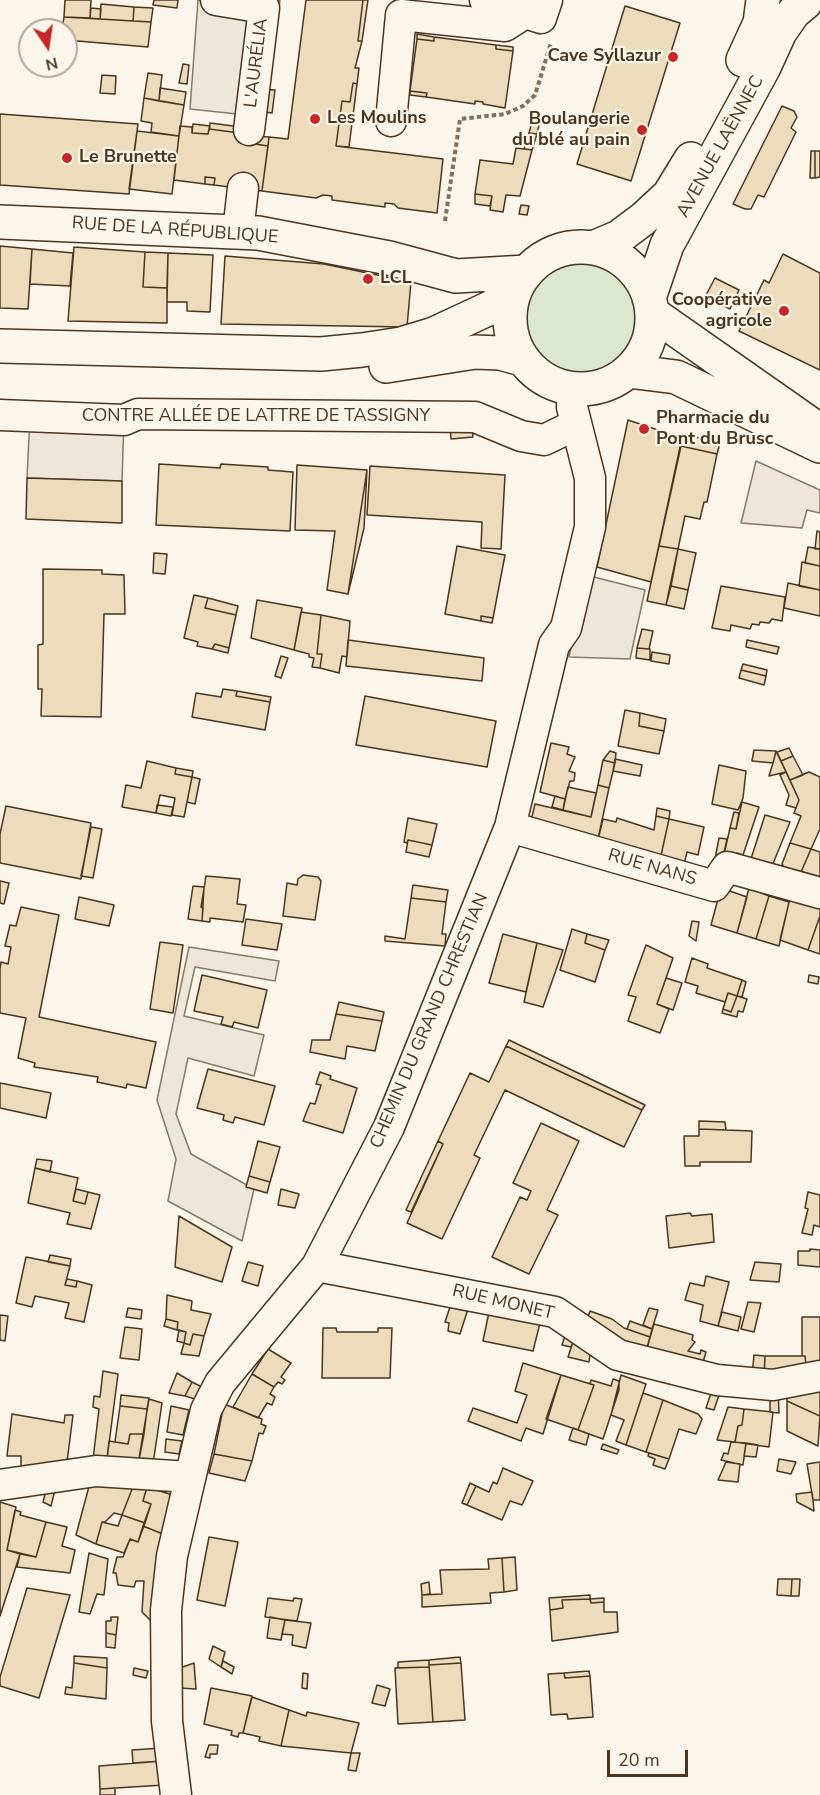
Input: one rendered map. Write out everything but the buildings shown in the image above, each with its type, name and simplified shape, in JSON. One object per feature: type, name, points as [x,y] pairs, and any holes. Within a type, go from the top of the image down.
[{"type":"main road","name":"AVENUE LAËNNEC","points":[[593,248],[619,237],[669,195],[719,111],[760,23],[764,0]]},
{"type":"main road","name":"AVENUE LAËNNEC","points":[[650,305],[667,245],[759,77],[780,32],[801,1]]},
{"type":"main road","name":"RUE DE LA RÉPUBLIQUE","points":[[0,222],[258,233],[389,258],[456,276],[521,280]]},
{"type":"main road","points":[[0,346],[321,354],[401,344],[445,330],[492,307],[545,257],[568,248],[593,248],[612,254],[628,265],[641,280],[650,305],[650,334],[642,354],[628,372],[602,386],[572,389],[553,384],[536,374],[522,359],[513,341],[509,321],[511,304],[521,280]]},
{"type":"main road","points":[[650,305],[820,431]]},
{"type":"main road","points":[[0,369],[273,372],[394,366],[475,352],[500,353],[522,359]]},
{"type":"main road","points":[[628,372],[676,377],[820,446]]},
{"type":"street","name":"L'AURÉLIA","points":[[216,0],[264,8],[249,130]]},
{"type":"street","points":[[485,0],[536,6]]},
{"type":"street","points":[[391,121],[401,15],[505,26],[536,6]]},
{"type":"street","points":[[238,232],[243,188]]},
{"type":"street","name":"CHEMIN DU GRAND CHRESTIAN","points":[[174,1783],[167,1721],[166,1610],[172,1556],[206,1410],[220,1383],[317,1266],[389,1126],[510,827],[554,645],[566,628],[590,527],[590,478],[575,425],[572,389]]},
{"type":"street","name":"CONTRE ALLÉE DE LATTRE DE TASSIGNY","points":[[0,415],[124,420],[138,414],[475,417],[521,436],[544,440],[575,425]]},
{"type":"street","name":"RUE NANS","points":[[510,827],[714,886],[727,867],[820,893]]},
{"type":"street","name":"RUE MONET","points":[[317,1266],[555,1312],[618,1355],[717,1380],[773,1385],[820,1376]]},
{"type":"street","points":[[0,1485],[96,1471],[190,1477]]},
{"type":"path","points":[[444,221],[460,118],[505,114],[523,106],[535,95],[550,48]]},
{"type":"green space","points":[[581,248],[608,254],[631,269],[646,292],[652,319],[646,346],[631,369],[608,384],[581,390],[554,384],[531,369],[516,346],[510,319],[516,292],[531,269],[554,254]]},
{"type":"shaded area","points":[[198,0],[280,0],[266,117],[190,109]]},
{"type":"shaded area","points":[[30,416],[124,420],[122,481],[27,478]]},
{"type":"shaded area","points":[[756,461],[820,490],[820,513],[807,510],[802,528],[741,523]]},
{"type":"shaded area","points":[[586,575],[645,590],[630,659],[569,657]]},
{"type":"shaded area","points":[[189,947],[279,961],[275,981],[195,967],[184,1016],[264,1035],[254,1076],[188,1058],[176,1114],[191,1154],[254,1189],[242,1241],[168,1201],[176,1159],[157,1100]]},
{"type":"place","name":"Cave Syllazur","points":[[673,57]]},
{"type":"place","name":"Les Moulins","points":[[315,119]]},
{"type":"place","name":"Boulangerie du blé au pain","points":[[642,130]]},
{"type":"place","name":"Le Brunette","points":[[67,158]]},
{"type":"place","name":"LCL","points":[[368,279]]},
{"type":"place","name":"Coopérative agricole","points":[[784,311]]},
{"type":"place","name":"Pharmacie du Pont du Brusc","points":[[644,429]]}]
